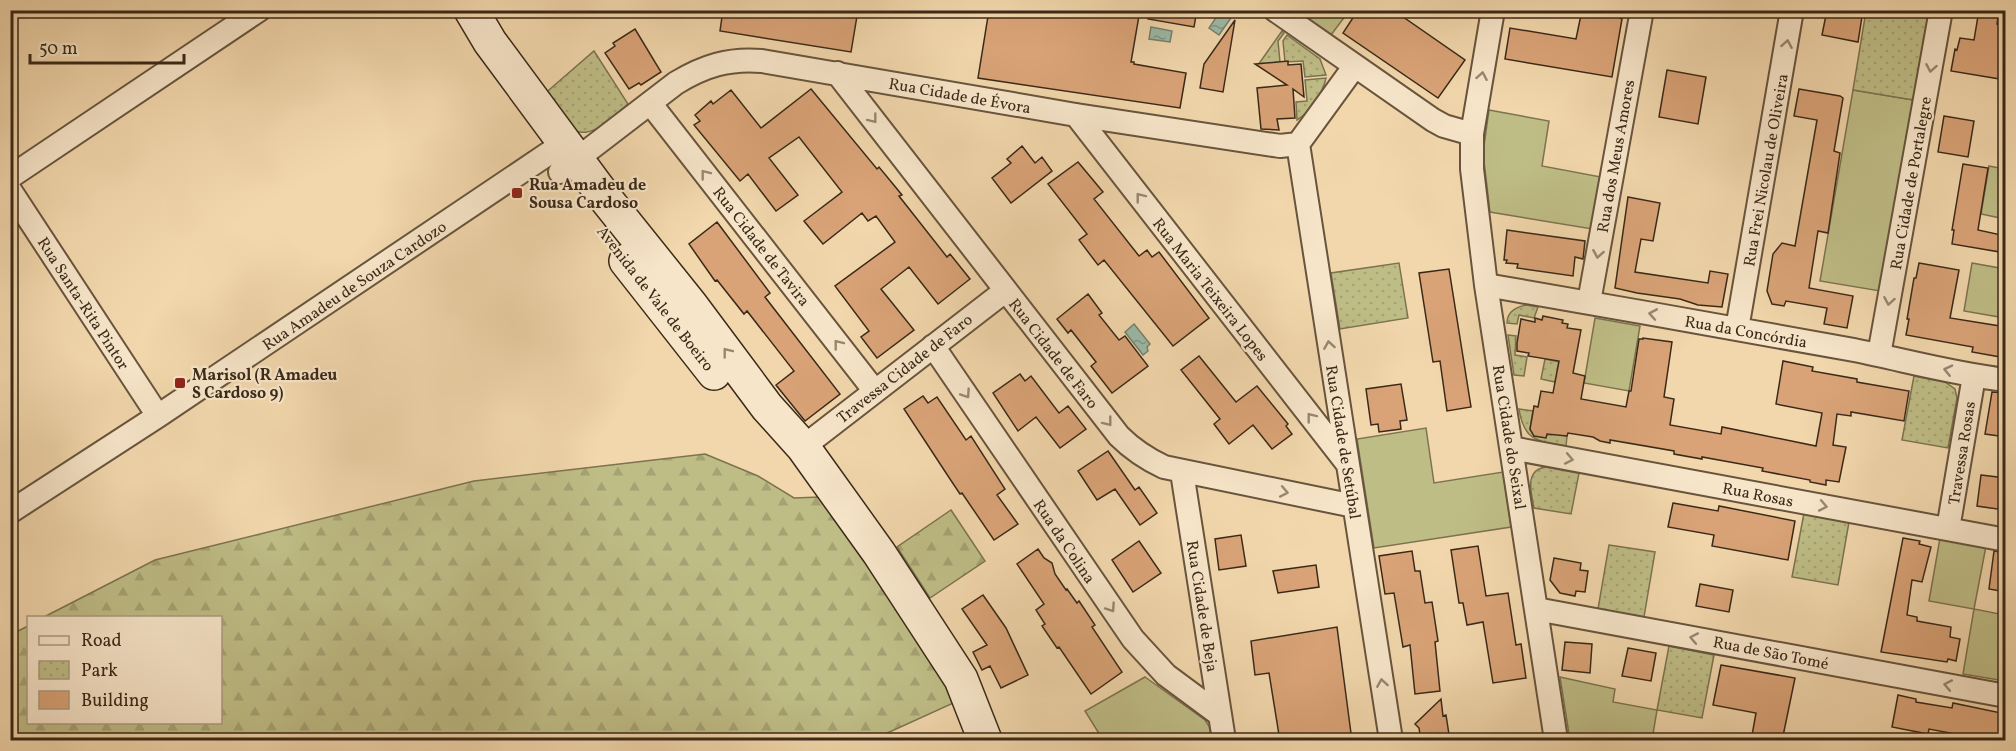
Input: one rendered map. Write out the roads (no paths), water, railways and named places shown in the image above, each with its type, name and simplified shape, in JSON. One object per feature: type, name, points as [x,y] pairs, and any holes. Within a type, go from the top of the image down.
[{"type":"street","points":[[10,177],[259,10]]},
{"type":"street","name":"Avenida de Vale de Boeiro","points":[[446,10],[473,54],[562,158],[767,407],[803,447],[879,553],[961,680],[985,741]]},
{"type":"street","name":"Avenida de Vale de Boeiro","points":[[471,10],[562,158]]},
{"type":"street","points":[[1275,10],[1433,120],[1444,126],[1472,134]]},
{"type":"street","name":"Rua Cidade do Seixal","points":[[1493,10],[1472,134],[1472,169],[1486,285],[1556,741]]},
{"type":"street","name":"Rua dos Meus Amores","points":[[1589,303],[1642,10]]},
{"type":"street","name":"Rua Frei Nicolau de Oliveira","points":[[1737,329],[1792,10]]},
{"type":"street","name":"Rua Cidade de Portalegre","points":[[1879,355],[1941,10]]},
{"type":"street","name":"Rua Cidade de Évora","points":[[562,158],[693,73],[712,65],[746,60],[1262,144],[1280,146],[1298,144]]},
{"type":"street","points":[[1298,144],[1354,67]]},
{"type":"street","name":"Rua Cidade de Faro","points":[[837,73],[1125,443],[1148,459],[1182,472],[1354,506]]},
{"type":"street","name":"Rua Cidade de Tavira","points":[[650,103],[874,390]]},
{"type":"street","name":"Rua Maria Teixeira Lopes","points":[[1076,115],[1347,463]]},
{"type":"street","name":"Rua Cidade de Setúbal","points":[[1298,144],[1391,741]]},
{"type":"street","name":"Rua Amadeu de Souza Cardozo","points":[[10,512],[562,158]]},
{"type":"street","name":"Rua Santa-Rita Pintor","points":[[10,190],[158,416]]},
{"type":"street","name":"Rua da Concórdia","points":[[1486,285],[1737,329],[1879,355],[1974,376],[2006,380]]},
{"type":"street","name":"Travessa Cidade de Faro","points":[[803,447],[1005,291]]},
{"type":"street","name":"Rua da Colina","points":[[933,346],[1133,639],[1166,675],[1220,715]]},
{"type":"street","name":"Travessa Rosas","points":[[1948,529],[1974,376]]},
{"type":"street","name":"Rua Rosas","points":[[1511,448],[2006,540]]},
{"type":"street","name":"Rua Cidade de Beja","points":[[1182,472],[1224,741]]},
{"type":"street","name":"Rua de São Tomé","points":[[1536,609],[2006,696]]},
{"type":"water","points":[[1221,10],[1233,15],[1219,35],[1209,28]]},
{"type":"water","points":[[1151,27],[1172,31],[1170,42],[1149,39]]},
{"type":"water","points":[[1134,324],[1150,344],[1147,347],[1148,351],[1143,355],[1125,332]]},
{"type":"place","name":"Rua Amadeu de Sousa Cardoso","points":[[517,193]]},
{"type":"place","name":"Marisol (R Amadeu S Cardoso 9)","points":[[180,383]]}]
